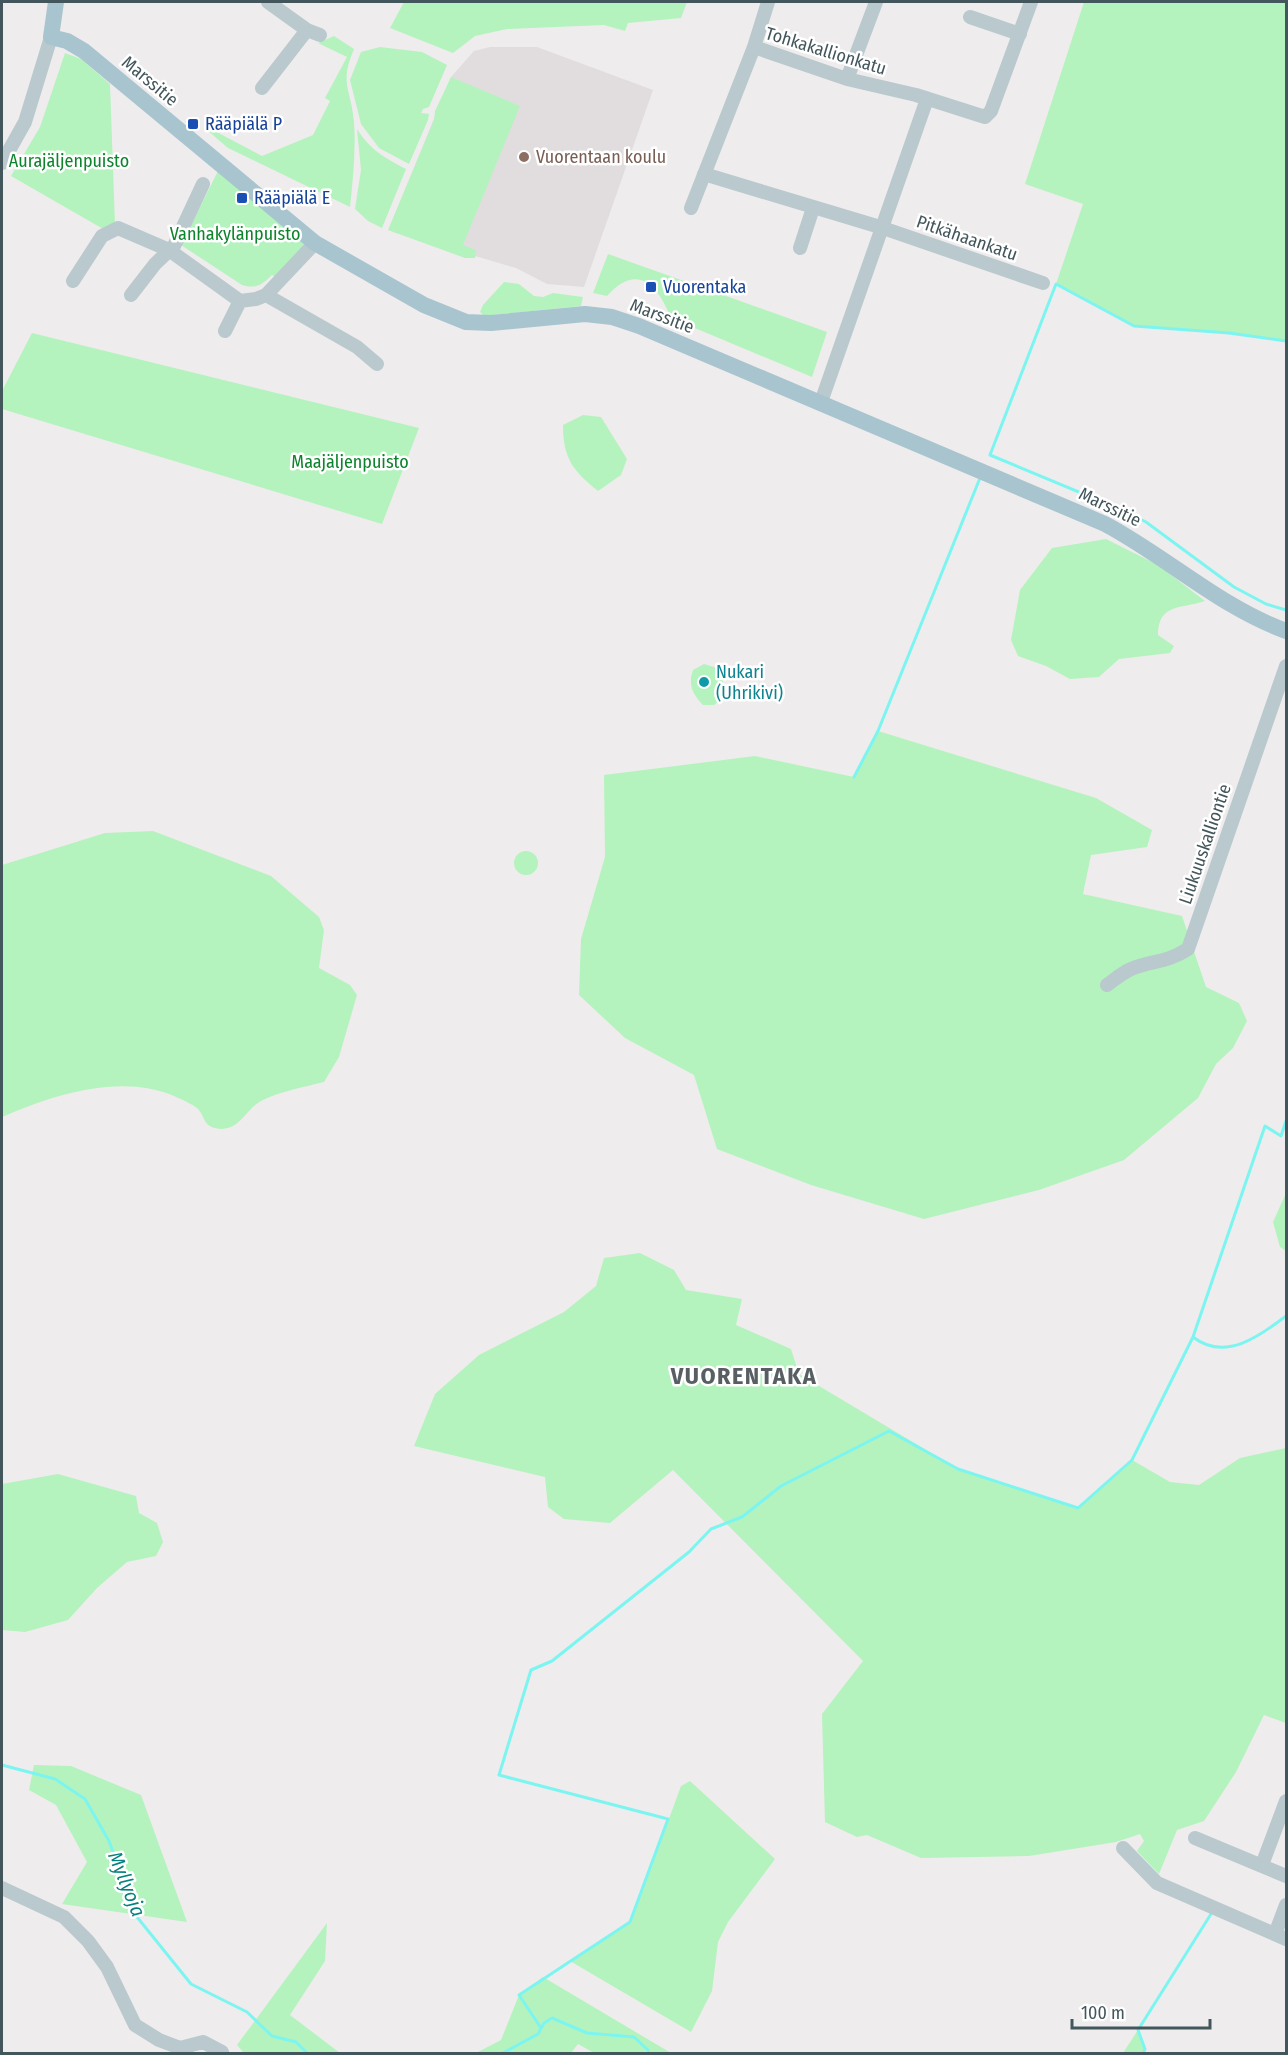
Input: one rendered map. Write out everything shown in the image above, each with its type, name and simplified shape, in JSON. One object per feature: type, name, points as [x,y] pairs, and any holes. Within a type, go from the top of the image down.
[{"type":"main road","points":[[51,37],[57,2]]},
{"type":"main road","name":"Marssitie","points":[[51,37],[67,41],[84,51],[315,243],[448,316],[478,323],[570,314],[612,317],[658,333],[1105,524],[1138,541],[1236,609],[1287,632]]},
{"type":"street","points":[[267,2],[307,30],[320,35]]},
{"type":"street","points":[[754,47],[768,2]]},
{"type":"street","points":[[847,79],[876,2]]},
{"type":"street","points":[[970,17],[1020,34],[1031,2]]},
{"type":"street","points":[[262,88],[307,30]]},
{"type":"street","name":"Tohkakallionkatu","points":[[691,208],[754,47],[847,79],[927,99],[985,117],[991,111],[1020,34]]},
{"type":"street","points":[[2,164],[25,122],[39,83],[51,37]]},
{"type":"street","points":[[820,402],[927,99]]},
{"type":"street","points":[[704,174],[880,227]]},
{"type":"street","points":[[131,295],[181,233],[203,184]]},
{"type":"street","points":[[800,248],[813,208]]},
{"type":"street","name":"Pitkähaankatu","points":[[880,227],[1043,283]]},
{"type":"street","points":[[73,281],[102,236],[118,228],[169,250],[240,301],[256,299],[266,295],[315,243]]},
{"type":"street","points":[[266,295],[357,347],[377,364]]},
{"type":"street","points":[[225,331],[240,301]]},
{"type":"street","name":"Liukuuskalliontie","points":[[1107,985],[1128,970],[1148,963],[1171,960],[1188,949],[1287,666]]},
{"type":"street","points":[[1262,1865],[1282,1828],[1287,1801]]},
{"type":"street","points":[[1195,1838],[1287,1876]]},
{"type":"street","points":[[1123,1848],[1157,1882],[1281,1936],[1287,1905]]},
{"type":"street","points":[[2,1888],[64,1917],[88,1941],[107,1967],[135,2025],[159,2040],[180,2048],[203,2042],[222,2052]]},
{"type":"shaded area","name":"Vuorentaan koulu","points":[[490,47],[537,47],[653,90],[584,287],[547,284],[516,268],[393,232],[391,224],[451,77],[474,51]]},
{"type":"green space","points":[[404,2],[687,2],[681,18],[628,23],[625,31],[604,25],[507,29],[475,36],[453,53],[390,28]]},
{"type":"green space","points":[[1084,2],[1286,2],[1286,341],[1229,333],[1134,326],[1056,284],[1083,204],[1025,184]]},
{"type":"green space","points":[[334,36],[354,49],[347,70],[347,86],[355,132],[350,207],[228,148],[206,129],[209,128],[262,156],[313,135],[330,101],[325,98],[347,57],[318,43]]},
{"type":"green space","points":[[380,47],[422,52],[447,65],[429,107],[423,109],[421,113],[429,114],[428,120],[409,164],[379,148],[361,124],[350,80],[361,52]]},
{"type":"green space","name":"Aurajäljenpuisto","points":[[65,53],[81,59],[110,84],[115,225],[105,230],[11,176],[40,127]]},
{"type":"green space","points":[[451,77],[520,106],[463,245],[476,250],[475,258],[465,258],[388,230],[434,120],[435,111]]},
{"type":"green space","points":[[357,129],[378,153],[406,169],[382,228],[368,221],[355,209],[361,170]]},
{"type":"green space","name":"Vanhakylänpuisto","points":[[218,171],[305,245],[275,277],[272,275],[258,285],[251,287],[242,285],[181,245]]},
{"type":"green space","points":[[608,254],[827,332],[812,377],[671,318],[660,296],[645,282],[637,279],[628,280],[607,296],[593,293]]},
{"type":"green space","points":[[504,282],[519,284],[534,296],[543,297],[553,293],[583,297],[581,306],[484,316],[480,312],[483,305]]},
{"type":"green space","name":"Maajäljenpuisto","points":[[32,333],[419,428],[382,524],[2,409],[2,391]]},
{"type":"green space","points":[[583,415],[601,417],[627,459],[621,475],[598,491],[571,463],[563,436],[563,425]]},
{"type":"green space","points":[[1106,539],[1158,565],[1205,601],[1173,609],[1162,617],[1158,635],[1174,646],[1170,653],[1119,659],[1099,677],[1070,679],[1046,666],[1018,656],[1011,640],[1020,590],[1052,548]]},
{"type":"green space","points":[[704,664],[717,668],[724,675],[720,700],[714,705],[703,705],[692,689],[693,670]]},
{"type":"green space","points":[[878,731],[1096,798],[1152,830],[1147,847],[1091,855],[1083,894],[1182,916],[1206,987],[1239,1003],[1247,1021],[1233,1048],[1216,1064],[1198,1098],[1124,1160],[1039,1190],[924,1219],[811,1185],[717,1149],[694,1075],[625,1038],[579,995],[581,939],[605,857],[604,775],[755,756],[854,777]]},
{"type":"green space","points":[[153,831],[271,876],[319,917],[324,930],[319,968],[350,985],[357,995],[339,1057],[324,1082],[263,1100],[236,1124],[224,1129],[211,1127],[200,1111],[190,1103],[153,1089],[132,1086],[109,1087],[65,1095],[2,1117],[2,865],[105,833]]},
{"type":"green space","points":[[526,851],[531,852],[537,858],[537,868],[531,874],[526,875],[521,874],[515,868],[514,863],[515,858],[521,852]]},
{"type":"green space","points":[[1286,1193],[1286,1251],[1280,1247],[1273,1222]]},
{"type":"green space","points":[[640,1253],[674,1270],[686,1290],[742,1299],[736,1325],[791,1349],[799,1374],[958,1469],[1078,1507],[1132,1460],[1170,1482],[1199,1485],[1240,1458],[1286,1448],[1286,1723],[1264,1715],[1236,1772],[1204,1821],[1177,1830],[1159,1874],[1137,1851],[1144,1841],[1140,1834],[1116,1842],[1029,1856],[921,1858],[867,1835],[857,1837],[825,1822],[822,1714],[863,1661],[673,1470],[610,1523],[564,1519],[548,1507],[545,1477],[414,1446],[435,1394],[479,1355],[564,1312],[596,1286],[604,1258]]},
{"type":"green space","points":[[58,1474],[136,1496],[139,1513],[157,1523],[163,1542],[156,1556],[127,1562],[97,1588],[68,1620],[25,1632],[2,1630],[2,1484]]},
{"type":"green space","points":[[34,1765],[71,1766],[141,1795],[187,1922],[62,1904],[87,1862],[56,1805],[29,1790]]},
{"type":"green space","points":[[690,1781],[775,1859],[728,1922],[718,1942],[712,1991],[691,2032],[570,1961],[631,1922],[681,1786]]},
{"type":"green space","points":[[327,1923],[325,1961],[290,2015],[340,2053],[244,2053],[237,2045]]},
{"type":"green space","points":[[543,1977],[671,2053],[594,2053],[578,2044],[571,2053],[476,2053],[501,2040],[519,1995]]},
{"type":"green space","points":[[1138,2030],[1145,2049],[1143,2053],[1123,2053]]},
{"type":"waterway","points":[[1286,341],[1229,333],[1134,326],[1056,284],[990,455],[1146,522],[1234,587],[1266,604],[1286,610]]},
{"type":"waterway","points":[[854,777],[878,731],[980,478]]},
{"type":"waterway","points":[[1193,1337],[1265,1126],[1281,1136],[1286,1121]]},
{"type":"waterway","points":[[541,2028],[519,1995],[630,1922],[668,1819],[499,1775],[531,1670],[552,1661],[689,1552],[711,1529],[742,1517],[781,1486],[889,1431],[958,1469],[1078,1508],[1132,1460],[1193,1337],[1205,1344],[1230,1347],[1254,1338],[1286,1316]]},
{"type":"waterway","name":"Myllyoja","points":[[2,1765],[55,1779],[85,1799],[109,1841],[137,1917],[191,1984],[247,2012],[272,2036],[296,2042],[308,2054]]},
{"type":"waterway","points":[[1143,2054],[1145,2049],[1138,2030],[1211,1914]]},
{"type":"waterway","name":"Myllyoja","points":[[501,2054],[538,2034],[544,2023],[552,2018],[587,2033],[634,2037],[648,2050],[649,2054]]},
{"type":"place","name":"Rääpiälä P","points":[[193,124]]},
{"type":"place","name":"Vuorentaan koulu","points":[[524,157]]},
{"type":"place","name":"Rääpiälä E","points":[[242,198]]},
{"type":"place","name":"Vuorentaka","points":[[651,287]]},
{"type":"place","name":"Nukari (Uhrikivi)","points":[[704,682]]},
{"type":"district","name":"VUORENTAKA","points":[[744,1376]]}]
